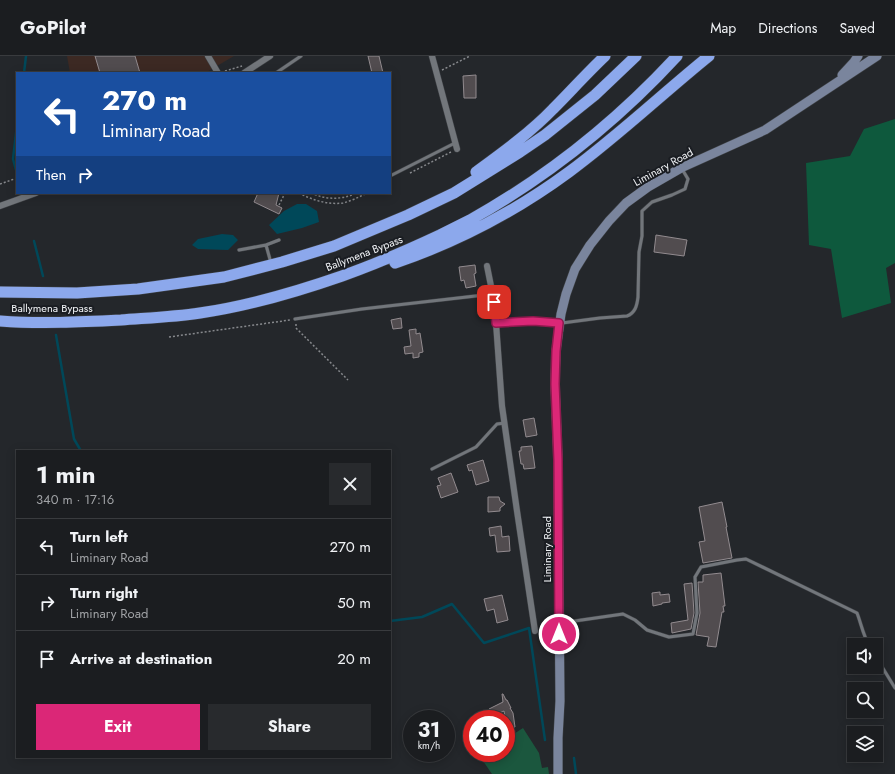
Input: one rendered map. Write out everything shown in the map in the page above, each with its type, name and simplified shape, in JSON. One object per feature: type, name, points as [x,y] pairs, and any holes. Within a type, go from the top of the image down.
[{"type":"highway","points":[[334,246],[378,223],[452,189],[507,149],[528,131],[552,110],[604,56]]},
{"type":"highway","name":"Ballymena Bypass","points":[[0,292],[77,293],[138,289],[224,277],[334,246],[408,215],[454,193],[514,156],[546,135],[595,95],[636,56]]},
{"type":"highway","name":"Ballymena Bypass","points":[[0,320],[14,322],[84,322],[200,313],[280,296],[372,265],[469,221],[544,174],[620,113],[677,56]]},
{"type":"highway","points":[[280,296],[306,292],[400,262],[452,240],[526,202],[570,171],[611,139],[709,56]]},
{"type":"street","points":[[208,56],[218,72]]},
{"type":"street","points":[[246,72],[270,56]]},
{"type":"street","points":[[432,56],[456,146]]},
{"type":"street","name":"Liminary Road","points":[[835,84],[858,56]]},
{"type":"street","name":"Liminary Road","points":[[558,774],[560,701],[558,460],[555,384],[556,351],[559,323],[566,294],[575,270],[590,245],[609,221],[626,203],[648,187],[681,168],[765,130],[877,56]]},
{"type":"street","points":[[0,206],[33,194]]},
{"type":"street","name":"Liminary Road","points":[[487,266],[493,294],[502,406],[516,511],[535,631]]},
{"type":"street","points":[[496,323],[533,321],[559,323]]},
{"type":"lane","points":[[277,72],[301,56]]},
{"type":"lane","points":[[391,176],[456,146]]},
{"type":"lane","points":[[559,323],[627,316],[631,315],[635,310],[638,297],[642,211],[652,202],[685,189],[688,179],[681,168]]},
{"type":"lane","points":[[239,250],[279,240]]},
{"type":"lane","points":[[266,244],[271,265]]},
{"type":"lane","points":[[295,319],[362,309],[493,294]]},
{"type":"lane","points":[[432,469],[476,447],[497,424],[505,423]]},
{"type":"lane","points":[[559,624],[623,614],[635,620],[648,630],[669,637],[693,634],[698,613],[695,577],[701,567],[736,560],[746,560],[857,613],[865,638]]},
{"type":"lane","points":[[883,668],[895,688]]},
{"type":"path","points":[[436,72],[446,69],[470,56]]},
{"type":"path","points":[[222,72],[245,65]]},
{"type":"path","points":[[409,173],[456,146]]},
{"type":"path","points":[[0,184],[16,178]]},
{"type":"path","points":[[278,205],[284,194]]},
{"type":"path","points":[[301,194],[318,201],[342,203],[365,194]]},
{"type":"path","points":[[314,194],[333,198],[351,196],[355,194]]},
{"type":"path","points":[[169,337],[295,319],[296,328],[348,380]]},
{"type":"shaded area","points":[[67,56],[234,56],[207,72],[70,72]]},
{"type":"green space","points":[[895,119],[895,263],[886,268],[891,303],[842,318],[831,249],[809,245],[806,163],[850,156],[864,129]]},
{"type":"green space","points":[[523,728],[539,753],[542,768],[548,767],[549,774],[492,774],[484,762],[515,762],[515,733]]},
{"type":"water","points":[[297,204],[306,204],[317,211],[319,222],[277,234],[269,225],[284,211]]},
{"type":"water","points":[[222,234],[233,235],[238,240],[228,250],[198,249],[192,245],[198,239]]},
{"type":"building","points":[[95,56],[135,56],[140,72],[100,72]]},
{"type":"building","points":[[368,56],[379,56],[383,72],[372,72]]},
{"type":"building","points":[[476,75],[476,98],[464,98],[463,76]]},
{"type":"building","points":[[258,194],[279,194],[276,205],[282,208],[279,214],[254,202]]},
{"type":"building","points":[[656,235],[687,240],[684,256],[654,252]]},
{"type":"building","points":[[475,265],[476,273],[474,274],[476,286],[466,288],[464,280],[461,281],[459,267]]},
{"type":"building","points":[[401,318],[402,328],[393,329],[391,320]]},
{"type":"building","points":[[416,329],[416,334],[420,333],[423,352],[419,353],[419,357],[413,358],[413,353],[405,354],[404,347],[411,346],[409,330]]},
{"type":"building","points":[[534,418],[537,435],[526,437],[523,420]]},
{"type":"building","points":[[532,446],[535,468],[524,469],[523,464],[521,464],[519,451],[521,451],[521,447]]},
{"type":"building","points":[[483,460],[489,481],[476,485],[472,470],[469,471],[467,465]]},
{"type":"building","points":[[451,473],[458,492],[441,498],[437,486],[441,485],[438,478]]},
{"type":"building","points":[[488,497],[499,497],[500,501],[505,504],[500,508],[500,511],[488,512]]},
{"type":"building","points":[[722,502],[732,558],[703,563],[699,542],[705,541],[699,507]]},
{"type":"building","points":[[501,526],[502,537],[509,536],[510,551],[497,552],[495,535],[490,536],[489,528]]},
{"type":"building","points":[[721,573],[725,606],[723,606],[724,612],[722,612],[716,647],[707,646],[709,637],[696,635],[700,613],[698,582],[703,582],[703,575]]},
{"type":"building","points":[[692,583],[694,613],[691,629],[672,633],[671,623],[688,620],[684,584]]},
{"type":"building","points":[[660,592],[660,595],[669,594],[670,602],[653,606],[652,593]]},
{"type":"building","points":[[502,595],[508,620],[497,623],[494,609],[487,611],[484,599]]},
{"type":"building","points":[[502,694],[507,700],[511,710],[489,709],[503,702]]},
{"type":"waterway","points":[[24,72],[26,56]]},
{"type":"waterway","points":[[16,134],[13,159],[16,170]]},
{"type":"waterway","points":[[34,241],[43,276]]},
{"type":"waterway","points":[[56,335],[74,439],[80,450]]},
{"type":"waterway","points":[[391,621],[422,617],[452,604],[484,643],[529,628],[545,740]]},
{"type":"waterway","points":[[574,758],[576,774]]},
{"type":"route","points":[[494,302],[496,323],[533,321],[559,323],[555,384],[558,460],[559,634]]}]
